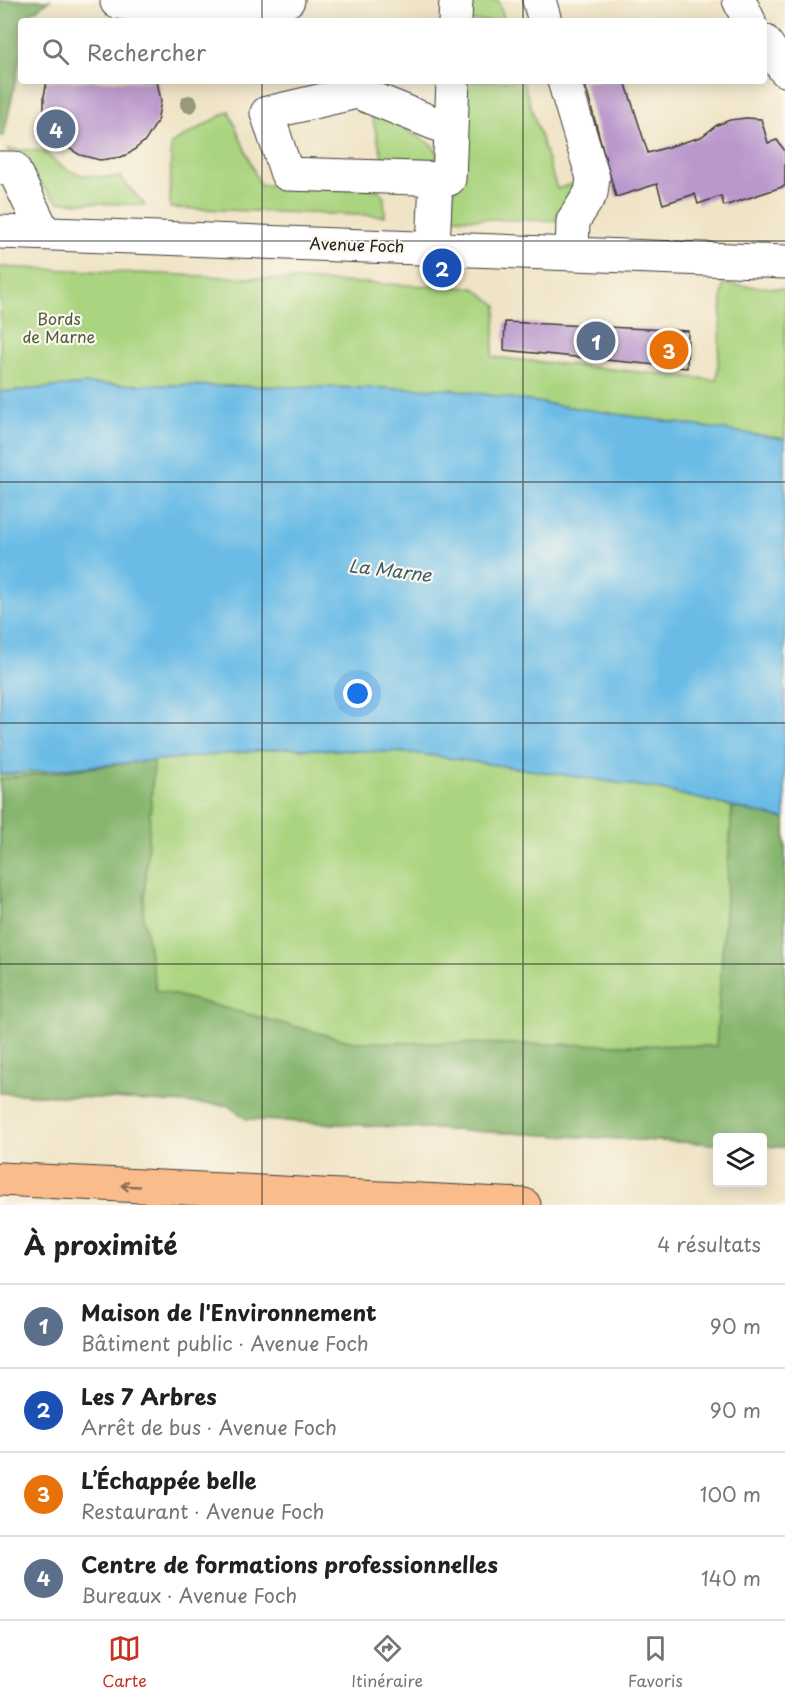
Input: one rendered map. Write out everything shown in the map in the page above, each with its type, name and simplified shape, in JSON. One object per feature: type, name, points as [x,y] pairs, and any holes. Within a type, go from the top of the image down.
[{"type":"highway","points":[[0,1179],[524,1205]]},
{"type":"street","points":[[223,18],[288,0]]},
{"type":"street","points":[[455,18],[456,0]]},
{"type":"street","points":[[539,0],[544,18]]},
{"type":"street","points":[[739,0],[748,18]]},
{"type":"street","points":[[117,2],[213,18]]},
{"type":"street","points":[[767,45],[785,70]]},
{"type":"street","points":[[451,130],[357,92],[267,113],[286,174],[449,179],[453,84]]},
{"type":"street","points":[[565,84],[593,178],[591,193],[573,221],[572,253]]},
{"type":"street","points":[[0,168],[13,168],[44,233]]},
{"type":"street","points":[[433,248],[436,179]]},
{"type":"street","name":"Avenue Foch","points":[[0,232],[785,262]]},
{"type":"green space","points":[[0,0],[50,0],[30,14],[29,18],[18,18],[18,69],[4,136],[0,136]]},
{"type":"green space","points":[[462,0],[498,0],[504,18],[461,18]]},
{"type":"green space","points":[[458,84],[524,84],[557,189],[579,182],[559,210],[556,221],[449,218],[454,189]]},
{"type":"green space","points":[[374,110],[432,145],[438,153],[436,162],[384,164],[371,113]]},
{"type":"green space","points":[[229,111],[260,185],[378,189],[384,198],[385,216],[170,208],[171,144]]},
{"type":"green space","points":[[7,149],[44,151],[52,160],[78,174],[120,177],[145,205],[58,202]]},
{"type":"green space","name":"Bords de Marne","points":[[0,267],[474,288],[497,305],[492,357],[717,380],[723,284],[785,289],[785,439],[449,389],[87,384],[0,392]]},
{"type":"green space","points":[[286,748],[414,753],[653,788],[785,819],[785,1147],[767,1146],[767,1133],[713,1133],[713,1144],[247,1119],[227,1105],[0,1093],[0,775]]},
{"type":"green space","points":[[154,760],[143,913],[156,990],[353,1042],[716,1046],[732,807],[785,819],[785,1147],[767,1146],[767,1133],[713,1133],[713,1144],[247,1119],[227,1105],[0,1093],[0,779]]},
{"type":"water","name":"La Marne","points":[[87,384],[449,389],[785,439],[785,819],[653,788],[414,753],[286,748],[0,775],[0,392]]},
{"type":"building","points":[[46,84],[158,84],[161,101],[157,122],[146,140],[121,157],[100,160],[80,155],[62,144],[50,127],[44,112]]},
{"type":"building","points":[[585,84],[626,84],[648,153],[701,137],[717,125],[730,120],[746,118],[761,119],[768,143],[777,140],[785,151],[785,186],[724,206],[721,196],[698,204],[695,194],[663,204],[657,184],[616,197]]},
{"type":"building","points":[[505,322],[688,331],[687,368],[504,350]]},
{"type":"place","name":"Centre de formations professionnelles","points":[[56,129]]},
{"type":"place","name":"Les 7 Arbres","points":[[442,268]]},
{"type":"place","name":"Maison de l'Environnement","points":[[596,341]]},
{"type":"place","name":"L’Échappée belle","points":[[669,350]]}]
